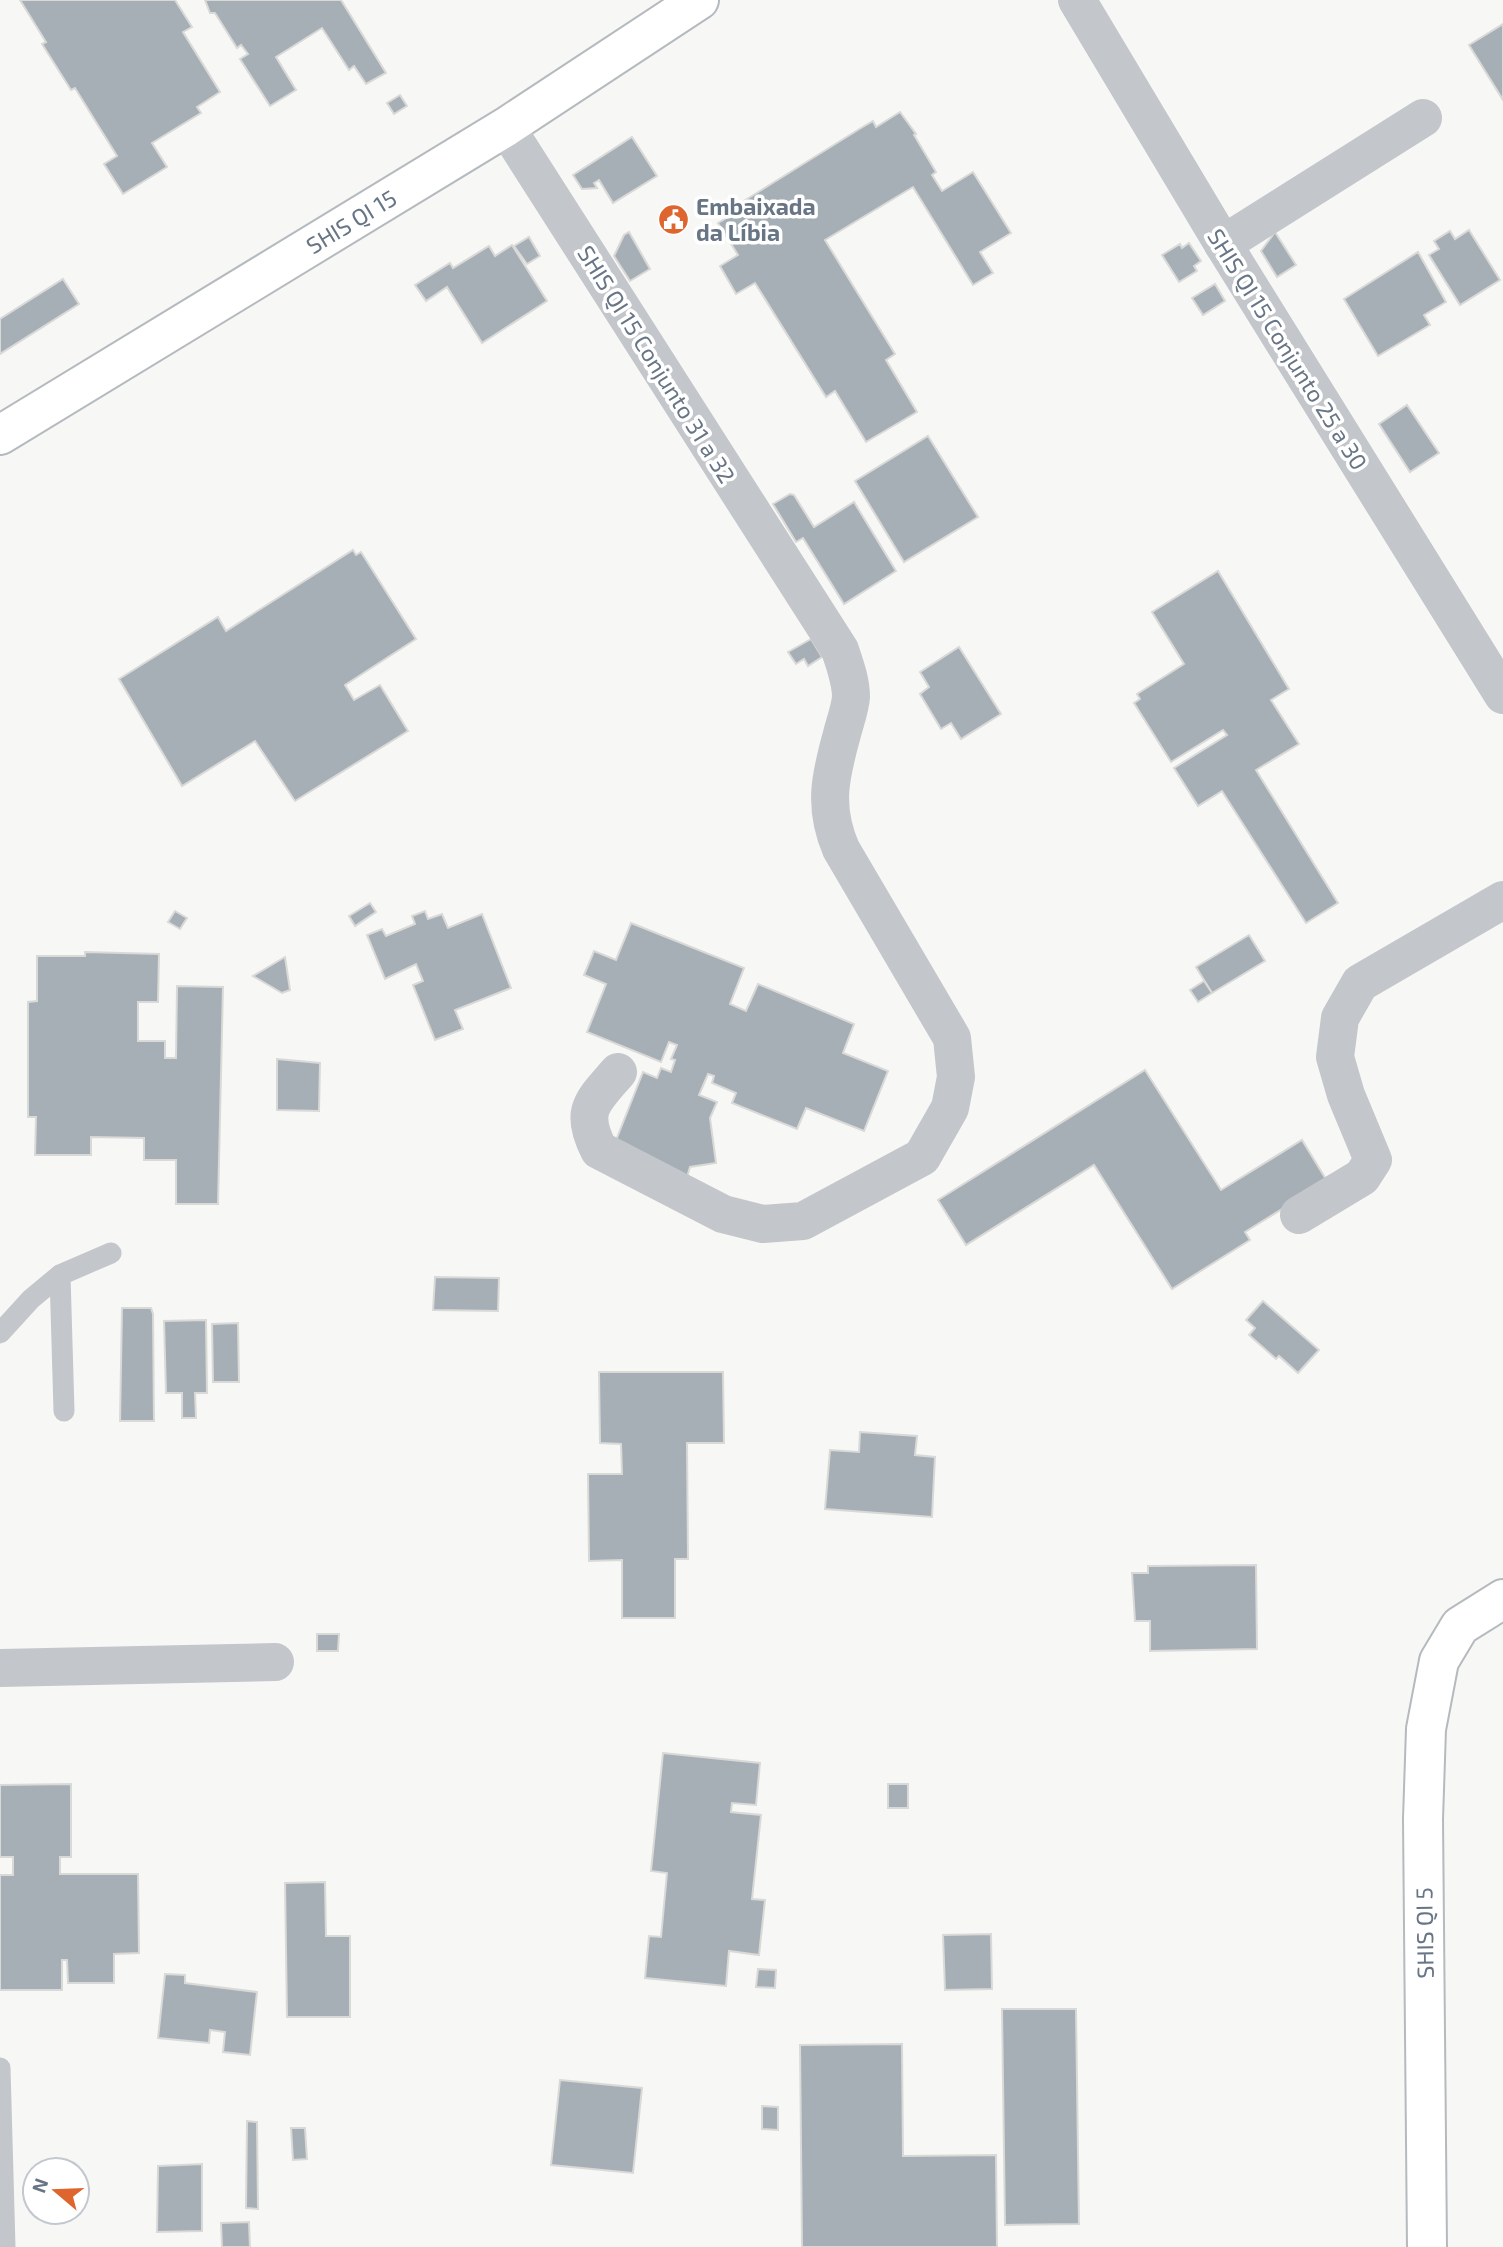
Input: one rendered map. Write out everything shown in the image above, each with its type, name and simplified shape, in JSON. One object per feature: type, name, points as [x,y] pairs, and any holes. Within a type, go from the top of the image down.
[{"type":"street","name":"SHIS QI 15","points":[[0,435],[506,127],[699,0]]},
{"type":"street","name":"SHIS QI 15 Conjunto 25 a 30","points":[[1077,0],[1223,244],[1503,695]]},
{"type":"street","points":[[1223,244],[1423,118]]},
{"type":"street","name":"SHIS QI 15 Conjunto 31 a 32","points":[[506,127],[840,650],[849,679],[851,699],[834,763],[829,802],[831,825],[841,849],[951,1038],[956,1077],[950,1108],[922,1157],[803,1221],[763,1224],[723,1214],[599,1150],[590,1131],[588,1114],[593,1102],[618,1072]]},
{"type":"street","points":[[1299,1215],[1362,1177],[1373,1160],[1346,1095],[1335,1057],[1339,1018],[1360,983],[1503,900]]},
{"type":"street","name":"SHIS QI 5","points":[[1427,2247],[1423,1833],[1426,1729],[1439,1661],[1460,1626],[1503,1599]]},
{"type":"street","points":[[0,1668],[275,1662]]},
{"type":"lane","points":[[0,1333],[31,1299],[60,1275],[111,1253]]},
{"type":"lane","points":[[60,1275],[64,1411]]},
{"type":"lane","points":[[0,2068],[5,2247]]},
{"type":"building","points":[[20,0],[175,0],[192,27],[183,32],[220,92],[197,107],[201,113],[152,143],[167,167],[123,194],[104,164],[117,156],[75,88],[71,90],[42,44],[46,42]]},
{"type":"building","points":[[205,0],[341,0],[386,73],[366,84],[354,66],[349,70],[322,28],[276,57],[296,90],[270,106],[240,59],[248,54],[241,45],[237,48],[215,13],[210,13]]},
{"type":"building","points":[[1503,24],[1503,100],[1469,45]]},
{"type":"building","points":[[400,95],[407,106],[394,114],[387,103]]},
{"type":"building","points":[[900,112],[916,134],[914,135],[936,172],[932,175],[942,191],[973,172],[1011,233],[980,252],[993,273],[973,285],[913,187],[825,240],[895,354],[886,360],[917,412],[866,442],[835,391],[826,397],[755,283],[736,294],[720,266],[738,255],[718,223],[742,209],[739,204],[861,128],[873,121],[876,127]]},
{"type":"building","points":[[632,137],[657,176],[613,203],[599,180],[594,183],[597,188],[582,189],[573,175]]},
{"type":"building","points":[[1469,230],[1500,280],[1460,305],[1429,255],[1439,249],[1434,241],[1450,231],[1455,239]]},
{"type":"building","points":[[629,232],[650,269],[630,281],[614,256],[624,235]]},
{"type":"building","points":[[1275,232],[1296,265],[1277,277],[1261,251]]},
{"type":"building","points":[[529,237],[540,256],[527,264],[514,246]]},
{"type":"building","points":[[1189,243],[1201,261],[1194,266],[1197,271],[1179,282],[1162,255],[1180,244],[1182,248]]},
{"type":"building","points":[[512,245],[547,301],[482,343],[447,287],[426,301],[415,285],[450,263],[453,268],[489,246],[495,256]]},
{"type":"building","points":[[1418,252],[1446,302],[1424,315],[1430,325],[1378,356],[1344,299]]},
{"type":"building","points":[[63,279],[79,304],[0,354],[0,319]]},
{"type":"building","points":[[1215,284],[1225,301],[1203,315],[1192,298]]},
{"type":"building","points":[[1407,405],[1439,453],[1410,472],[1379,424]]},
{"type":"building","points":[[928,436],[978,517],[904,562],[855,481]]},
{"type":"building","points":[[790,494],[794,495],[814,527],[854,502],[896,571],[844,604],[803,538],[796,542],[773,504]]},
{"type":"building","points":[[353,550],[356,555],[361,552],[416,639],[345,685],[354,700],[380,685],[408,731],[295,801],[255,741],[182,786],[119,679],[218,617],[226,631]]},
{"type":"building","points":[[1218,571],[1289,689],[1271,700],[1299,744],[1256,770],[1338,903],[1306,923],[1222,791],[1198,806],[1174,768],[1227,735],[1223,730],[1171,762],[1134,703],[1140,699],[1137,694],[1184,664],[1152,612]]},
{"type":"building","points":[[811,639],[822,657],[808,666],[804,659],[796,664],[788,652]]},
{"type":"building","points":[[959,647],[1001,714],[961,739],[951,723],[941,729],[920,694],[929,687],[920,672]]},
{"type":"building","points":[[370,903],[376,912],[355,926],[349,916]]},
{"type":"building","points":[[175,911],[187,918],[180,929],[168,922]]},
{"type":"building","points":[[425,911],[428,919],[442,914],[448,928],[482,914],[511,988],[455,1010],[463,1029],[435,1040],[413,985],[423,981],[416,964],[385,979],[367,935],[382,929],[386,936],[415,924],[412,916]]},
{"type":"building","points":[[631,923],[744,968],[730,1004],[746,1011],[758,984],[854,1024],[843,1053],[888,1071],[864,1131],[806,1108],[797,1129],[732,1103],[736,1093],[712,1083],[714,1076],[708,1074],[699,1095],[717,1102],[710,1118],[716,1163],[690,1167],[687,1177],[613,1148],[643,1072],[657,1078],[661,1068],[671,1072],[675,1060],[671,1059],[677,1045],[669,1042],[661,1062],[587,1032],[606,984],[584,975],[594,951],[616,960]]},
{"type":"building","points":[[1249,935],[1265,961],[1212,993],[1196,967]]},
{"type":"building","points":[[85,952],[159,954],[158,1002],[138,1002],[138,1041],[165,1041],[165,1058],[176,1058],[177,986],[223,987],[218,1204],[176,1204],[176,1160],[144,1160],[144,1138],[91,1137],[91,1155],[35,1155],[36,1117],[28,1117],[28,1002],[37,1001],[37,956],[85,956]]},
{"type":"building","points":[[285,957],[290,990],[282,993],[253,976]]},
{"type":"building","points":[[1204,981],[1212,993],[1198,1002],[1190,990]]},
{"type":"building","points":[[277,1059],[320,1063],[319,1111],[277,1110]]},
{"type":"building","points":[[1145,1070],[1221,1190],[1302,1140],[1327,1181],[1245,1232],[1250,1240],[1172,1289],[1094,1165],[966,1245],[938,1200]]},
{"type":"building","points":[[435,1277],[499,1278],[498,1311],[433,1310]]},
{"type":"building","points":[[1263,1301],[1319,1350],[1298,1373],[1279,1356],[1276,1359],[1249,1335],[1255,1328],[1246,1320]]},
{"type":"building","points":[[122,1308],[151,1308],[153,1314],[154,1421],[120,1421]]},
{"type":"building","points":[[206,1320],[207,1393],[195,1393],[196,1418],[182,1418],[182,1393],[166,1393],[164,1321]]},
{"type":"building","points":[[238,1323],[239,1382],[213,1382],[212,1324]]},
{"type":"building","points":[[599,1372],[723,1372],[724,1443],[687,1443],[688,1559],[675,1559],[675,1618],[622,1618],[622,1560],[589,1561],[588,1474],[622,1474],[621,1444],[600,1443]]},
{"type":"building","points":[[860,1432],[917,1436],[915,1455],[935,1457],[932,1517],[825,1509],[830,1450],[859,1452]]},
{"type":"building","points":[[1256,1565],[1257,1649],[1150,1651],[1150,1621],[1135,1621],[1132,1573],[1148,1573],[1148,1566]]},
{"type":"building","points":[[317,1634],[339,1634],[338,1651],[317,1651]]},
{"type":"building","points":[[663,1753],[760,1763],[756,1805],[732,1803],[731,1812],[761,1815],[752,1899],[765,1900],[759,1955],[729,1951],[726,1986],[645,1978],[649,1936],[661,1937],[667,1873],[651,1871]]},
{"type":"building","points":[[71,1784],[71,1857],[60,1857],[60,1874],[138,1874],[139,1953],[114,1954],[114,1983],[68,1983],[67,1960],[62,1960],[62,1990],[0,1990],[0,1875],[13,1875],[13,1857],[0,1857],[0,1785]]},
{"type":"building","points":[[888,1784],[908,1784],[908,1808],[888,1808]]},
{"type":"building","points":[[325,1882],[326,1936],[350,1936],[350,2017],[287,2017],[285,1883]]},
{"type":"building","points":[[991,1934],[992,1989],[945,1990],[943,1935]]},
{"type":"building","points":[[758,1969],[776,1970],[775,1988],[756,1987]]},
{"type":"building","points":[[165,1974],[185,1975],[185,1983],[257,1992],[250,2055],[223,2052],[225,2032],[210,2030],[209,2043],[158,2038]]},
{"type":"building","points":[[1002,2009],[1076,2009],[1079,2224],[1005,2225]]},
{"type":"building","points":[[902,2044],[903,2156],[996,2155],[997,2247],[802,2247],[800,2045]]},
{"type":"building","points":[[560,2080],[642,2088],[633,2173],[551,2165]]},
{"type":"building","points":[[762,2106],[778,2107],[778,2130],[762,2129]]},
{"type":"building","points":[[247,2121],[257,2122],[258,2209],[246,2208]]},
{"type":"building","points":[[291,2128],[305,2128],[307,2159],[293,2160]]},
{"type":"building","points":[[202,2164],[202,2231],[157,2232],[158,2166]]},
{"type":"building","points":[[249,2222],[250,2247],[222,2247],[221,2223]]},
{"type":"place","name":"Embaixada da Líbia","points":[[673,219]]}]
